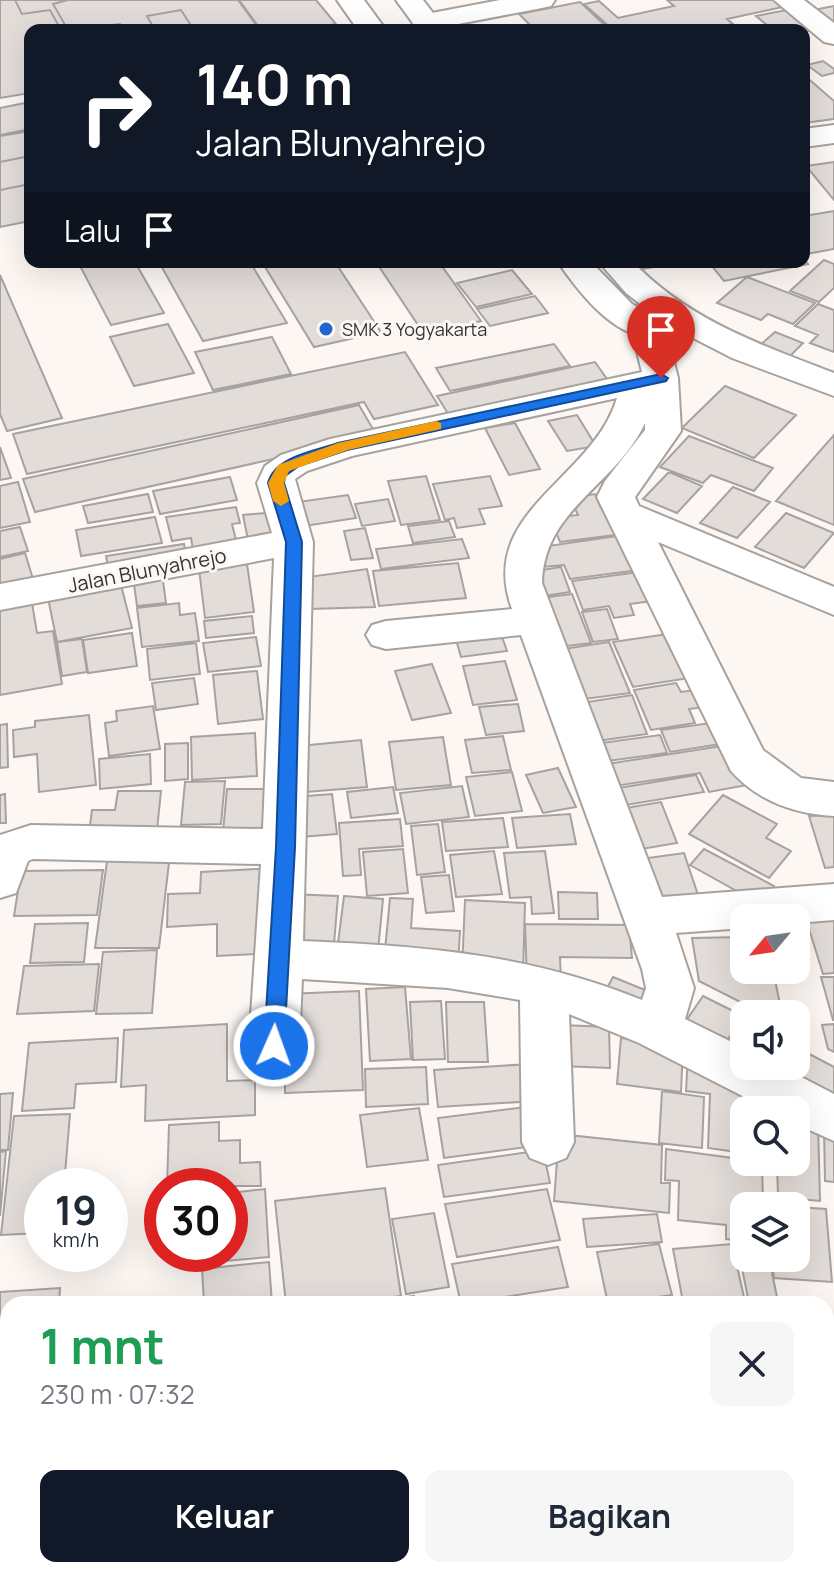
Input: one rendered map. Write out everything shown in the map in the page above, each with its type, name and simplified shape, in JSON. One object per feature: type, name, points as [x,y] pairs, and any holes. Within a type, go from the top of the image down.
[{"type":"street","points":[[350,0],[403,18],[542,0]]},
{"type":"street","points":[[787,0],[834,36]]},
{"type":"street","points":[[810,137],[834,134]]},
{"type":"street","points":[[578,268],[594,289],[655,318],[834,385]]},
{"type":"street","points":[[619,268],[655,318],[650,381],[663,431],[616,493],[746,760],[757,774],[790,792],[834,799]]},
{"type":"street","points":[[274,1046],[285,847],[294,542],[276,483],[283,468],[370,440],[650,381]]},
{"type":"street","points":[[650,381],[618,439],[539,526],[523,555],[522,583],[670,988],[657,1029]]},
{"type":"street","points":[[627,515],[834,602]]},
{"type":"street","name":"Jalan Blunyahrejo","points":[[0,597],[294,542]]},
{"type":"street","points":[[386,635],[538,620]]},
{"type":"street","points":[[0,880],[8,850],[31,842],[285,847]]},
{"type":"street","points":[[646,917],[834,902]]},
{"type":"street","points":[[280,959],[419,967],[544,986],[657,1029],[834,1119]]},
{"type":"street","points":[[544,986],[548,1142]]},
{"type":"building","points":[[0,0],[15,0],[22,14],[50,10],[58,24],[24,24],[24,94],[0,98]]},
{"type":"building","points":[[0,0],[238,0],[256,24],[24,24],[24,94],[0,98]]},
{"type":"building","points":[[68,0],[238,0],[256,24],[190,24],[181,10],[147,16],[152,24],[65,24],[53,4]]},
{"type":"building","points":[[239,0],[316,0],[336,24],[257,24]]},
{"type":"building","points":[[667,0],[779,0],[787,6],[727,19],[733,24],[606,24],[584,4],[599,1],[618,18],[674,6]]},
{"type":"building","points":[[580,2],[604,24],[529,24],[519,14]]},
{"type":"building","points":[[834,6],[834,28],[808,11]]},
{"type":"building","points":[[792,9],[818,29],[810,31],[810,24],[766,24],[756,16]]},
{"type":"building","points":[[823,61],[834,69],[834,73],[822,76],[810,64]]},
{"type":"building","points":[[810,80],[834,101],[834,119],[810,122]]},
{"type":"building","points":[[24,103],[24,130],[0,135],[0,108]]},
{"type":"building","points":[[24,132],[24,157],[0,162],[0,136]]},
{"type":"building","points":[[24,132],[24,222],[0,227],[0,136]]},
{"type":"building","points":[[834,162],[834,200],[810,171],[810,165]]},
{"type":"building","points":[[24,185],[24,222],[0,227],[0,190]]},
{"type":"building","points":[[834,211],[834,249],[810,253],[810,215]]},
{"type":"building","points":[[824,260],[834,264],[834,288],[819,302],[790,291]]},
{"type":"building","points":[[81,268],[138,268],[164,313],[111,325]]},
{"type":"building","points":[[162,268],[254,268],[287,323],[203,341]]},
{"type":"building","name":"SMK 3 Yogyakarta","points":[[266,268],[339,268],[381,332],[314,347]]},
{"type":"building","name":"SMK 3 Yogyakarta","points":[[266,268],[339,268],[381,332],[314,347]]},
{"type":"building","points":[[380,268],[443,268],[481,321],[424,334]]},
{"type":"building","points":[[713,268],[788,268],[724,281]]},
{"type":"building","points":[[512,270],[532,294],[476,307],[457,283]]},
{"type":"building","points":[[0,275],[62,418],[7,431],[0,414]]},
{"type":"building","points":[[0,275],[62,418],[7,431],[0,414]]},
{"type":"building","points":[[747,277],[815,303],[793,324],[768,314],[761,320],[717,303]]},
{"type":"building","points":[[535,296],[548,313],[490,326],[477,309]]},
{"type":"building","points":[[818,304],[834,310],[834,352],[810,343],[818,335],[795,326]]},
{"type":"building","points":[[168,324],[194,373],[134,386],[110,337]]},
{"type":"building","points":[[775,332],[803,343],[787,359],[758,347]]},
{"type":"building","points":[[272,337],[291,374],[213,390],[195,352]]},
{"type":"building","points":[[554,344],[570,366],[450,391],[436,368]]},
{"type":"building","points":[[405,352],[438,405],[374,419],[364,402],[27,474],[13,434]]},
{"type":"building","points":[[595,362],[612,386],[452,420],[437,396]]},
{"type":"building","points":[[725,386],[796,415],[754,458],[682,428]]},
{"type":"building","points":[[359,405],[377,436],[35,512],[23,479]]},
{"type":"building","points":[[577,415],[596,446],[567,451],[548,421]]},
{"type":"building","points":[[515,423],[540,469],[509,475],[485,428]]},
{"type":"building","points":[[834,435],[834,525],[776,501]]},
{"type":"building","points":[[689,436],[773,468],[754,491],[711,475],[703,483],[660,467]]},
{"type":"building","points":[[0,447],[11,478],[0,480]]},
{"type":"building","points":[[669,472],[702,486],[677,513],[643,499]]},
{"type":"building","points":[[426,476],[440,520],[401,525],[388,481]]},
{"type":"building","points":[[490,476],[502,506],[479,509],[485,524],[457,528],[454,518],[445,520],[433,484]]},
{"type":"building","points":[[230,477],[237,500],[160,514],[153,491]]},
{"type":"building","points":[[18,482],[30,522],[0,528],[0,486]]},
{"type":"building","points":[[733,487],[770,502],[737,538],[700,523]]},
{"type":"building","points":[[148,494],[153,512],[88,523],[83,506]]},
{"type":"building","points":[[595,494],[601,508],[611,507],[623,534],[560,542],[550,518],[578,515],[570,498]]},
{"type":"building","points":[[348,495],[356,518],[305,526],[298,502]]},
{"type":"building","points":[[388,499],[395,521],[362,526],[355,504]]},
{"type":"building","points":[[236,507],[240,523],[232,524],[238,548],[194,555],[191,538],[172,541],[166,517]]},
{"type":"building","points":[[265,513],[273,536],[248,540],[243,515]]},
{"type":"building","points":[[786,513],[834,533],[804,568],[755,547]]},
{"type":"building","points":[[155,517],[162,543],[81,556],[76,530]]},
{"type":"building","points":[[449,521],[455,537],[413,543],[408,526]]},
{"type":"building","points":[[20,527],[28,551],[0,557],[0,531]]},
{"type":"building","points":[[365,528],[373,558],[351,560],[344,531]]},
{"type":"building","points":[[624,535],[639,570],[570,579],[564,565],[542,567],[534,548]]},
{"type":"building","points":[[462,539],[469,558],[381,569],[376,549]]},
{"type":"building","points":[[184,544],[186,555],[108,566],[106,556]]},
{"type":"building","points":[[25,553],[33,579],[0,586],[0,559]]},
{"type":"building","points":[[458,563],[466,598],[379,606],[373,571]]},
{"type":"building","points":[[247,564],[254,612],[205,618],[199,569]]},
{"type":"building","points":[[561,567],[570,592],[544,596],[535,571]]},
{"type":"building","points":[[367,569],[375,607],[310,609],[308,577]]},
{"type":"building","points":[[639,572],[652,601],[630,604],[634,615],[614,618],[609,606],[583,610],[572,581]]},
{"type":"building","points":[[162,573],[166,603],[137,606],[133,577]]},
{"type":"building","points":[[121,585],[132,628],[57,642],[48,598]]},
{"type":"building","points":[[572,594],[591,643],[559,647],[541,598]]},
{"type":"building","points":[[32,603],[37,633],[53,631],[62,684],[0,695],[0,608]]},
{"type":"building","points":[[179,603],[180,615],[195,613],[199,641],[142,647],[137,608]]},
{"type":"building","points":[[607,609],[618,639],[593,642],[582,612]]},
{"type":"building","points":[[252,616],[254,633],[206,638],[204,621]]},
{"type":"building","points":[[500,631],[507,651],[461,657],[455,636]]},
{"type":"building","points":[[132,633],[137,666],[88,673],[83,640]]},
{"type":"building","points":[[674,633],[695,677],[633,687],[613,642]]},
{"type":"building","points":[[256,637],[261,666],[208,672],[203,643]]},
{"type":"building","points":[[82,639],[87,672],[62,676],[57,642]]},
{"type":"building","points":[[609,642],[630,693],[577,700],[557,650]]},
{"type":"building","points":[[196,643],[200,674],[150,680],[147,649]]},
{"type":"building","points":[[505,661],[517,700],[473,705],[463,666]]},
{"type":"building","points":[[432,664],[451,713],[412,720],[395,671]]},
{"type":"building","points":[[257,671],[263,719],[218,724],[213,675]]},
{"type":"building","points":[[194,678],[198,704],[156,710],[152,683]]},
{"type":"building","points":[[676,683],[681,692],[695,690],[704,707],[689,709],[695,723],[651,730],[634,690]]},
{"type":"building","points":[[632,695],[647,734],[590,742],[575,704]]},
{"type":"building","points":[[518,704],[524,731],[486,735],[479,707]]},
{"type":"building","points":[[153,706],[160,749],[109,756],[105,723],[117,721],[116,711]]},
{"type":"building","points":[[89,715],[96,785],[39,792],[37,754],[14,757],[13,730],[35,727],[35,721]]},
{"type":"building","points":[[718,722],[727,743],[670,752],[661,730]]},
{"type":"building","points":[[7,724],[8,767],[0,768],[0,725]]},
{"type":"building","points":[[255,733],[257,776],[192,780],[191,737]]},
{"type":"building","points":[[660,735],[667,753],[600,762],[594,744]]},
{"type":"building","points":[[503,736],[511,770],[472,773],[465,740]]},
{"type":"building","points":[[443,737],[451,785],[396,790],[389,742]]},
{"type":"building","points":[[361,740],[367,787],[294,793],[289,747]]},
{"type":"building","points":[[188,743],[188,779],[165,781],[165,744]]},
{"type":"building","points":[[728,745],[747,785],[709,792],[700,773],[615,786],[607,764]]},
{"type":"building","points":[[150,754],[151,784],[100,789],[99,759]]},
{"type":"building","points":[[558,768],[576,807],[543,813],[526,775]]},
{"type":"building","points":[[512,772],[522,811],[475,816],[466,777]]},
{"type":"building","points":[[696,775],[704,792],[620,806],[613,789]]},
{"type":"building","points":[[225,781],[221,824],[181,825],[185,782]]},
{"type":"building","points":[[462,786],[469,817],[406,824],[400,793]]},
{"type":"building","points":[[393,787],[398,813],[351,818],[347,792]]},
{"type":"building","points":[[227,789],[276,789],[273,832],[223,832]]},
{"type":"building","points":[[118,791],[161,791],[156,840],[88,840],[92,810],[115,810]]},
{"type":"building","points":[[5,794],[6,823],[0,823],[0,795]]},
{"type":"building","points":[[332,794],[337,834],[300,837],[294,797]]},
{"type":"building","points":[[723,795],[777,824],[766,838],[791,851],[769,878],[689,834]]},
{"type":"building","points":[[661,802],[677,843],[636,850],[620,809]]},
{"type":"building","points":[[570,814],[576,844],[517,848],[512,818]]},
{"type":"building","points":[[834,815],[834,867],[825,868],[809,816]]},
{"type":"building","points":[[503,818],[508,847],[446,851],[442,822]]},
{"type":"building","points":[[400,819],[403,846],[359,849],[361,875],[343,876],[339,823]]},
{"type":"building","points":[[438,824],[445,872],[417,875],[411,826]]},
{"type":"building","points":[[403,849],[408,893],[367,896],[363,852]]},
{"type":"building","points":[[704,849],[774,886],[760,904],[690,865]]},
{"type":"building","points":[[494,851],[502,894],[456,897],[450,855]]},
{"type":"building","points":[[545,851],[554,913],[532,914],[531,897],[510,898],[504,853]]},
{"type":"building","points":[[684,853],[700,901],[649,907],[633,860]]},
{"type":"building","points":[[108,854],[170,854],[159,948],[95,948]]},
{"type":"building","points":[[275,868],[276,953],[217,956],[217,924],[167,927],[168,894],[200,893],[201,872]]},
{"type":"building","points":[[103,870],[97,915],[14,916],[21,871]]},
{"type":"building","points":[[449,875],[454,911],[426,913],[421,877]]},
{"type":"building","points":[[558,892],[597,893],[598,919],[559,919]]},
{"type":"building","points":[[289,894],[338,896],[333,956],[282,954]]},
{"type":"building","points":[[344,896],[383,899],[377,961],[336,959]]},
{"type":"building","points":[[390,898],[413,899],[411,928],[460,931],[458,965],[384,961]]},
{"type":"building","points":[[465,900],[525,903],[523,974],[462,970]]},
{"type":"building","points":[[834,914],[834,973],[823,974],[810,932],[810,916]]},
{"type":"building","points":[[88,923],[84,962],[30,963],[35,924]]},
{"type":"building","points":[[525,924],[629,925],[632,958],[560,957],[561,981],[527,981]]},
{"type":"building","points":[[730,937],[730,984],[776,984],[779,1000],[736,1000],[699,981],[692,938]]},
{"type":"building","points":[[157,950],[152,1013],[96,1014],[103,952]]},
{"type":"building","points":[[99,964],[94,1011],[17,1014],[24,966]]},
{"type":"building","points":[[613,977],[660,996],[647,1022],[599,1003]]},
{"type":"building","points":[[821,977],[834,977],[834,1020],[833,1020]]},
{"type":"building","points":[[405,987],[411,1059],[370,1061],[366,989]]},
{"type":"building","points":[[359,991],[363,1090],[285,1093],[285,994]]},
{"type":"building","points":[[703,996],[730,1010],[730,1036],[717,1056],[677,1034]]},
{"type":"building","points":[[441,1001],[445,1059],[413,1060],[410,1002]]},
{"type":"building","points":[[446,1002],[484,1002],[488,1062],[448,1062]]},
{"type":"building","points":[[227,1024],[227,1081],[255,1080],[255,1115],[145,1121],[146,1085],[121,1087],[124,1030]]},
{"type":"building","points":[[834,1024],[834,1052],[828,1049],[822,1025]]},
{"type":"building","points":[[561,1025],[609,1027],[610,1068],[561,1066]]},
{"type":"building","points":[[118,1038],[116,1082],[76,1084],[74,1108],[22,1111],[29,1043]]},
{"type":"building","points":[[621,1038],[683,1046],[681,1092],[617,1084]]},
{"type":"building","points":[[688,1054],[730,1076],[730,1080],[737,1080],[760,1092],[760,1096],[730,1096],[730,1151],[708,1148],[710,1094],[686,1091]]},
{"type":"building","points":[[810,1054],[834,1067],[834,1118],[810,1105],[810,1096],[793,1096],[771,1084],[773,1080],[810,1080]]},
{"type":"building","points":[[530,1064],[536,1101],[438,1107],[434,1070]]},
{"type":"building","points":[[426,1067],[428,1104],[366,1107],[365,1069]]},
{"type":"building","points":[[662,1091],[704,1097],[702,1148],[659,1143]]},
{"type":"building","points":[[13,1093],[8,1150],[0,1150],[0,1094]]},
{"type":"building","points":[[533,1106],[542,1145],[444,1158],[438,1118]]},
{"type":"building","points":[[419,1108],[428,1160],[367,1167],[360,1115]]},
{"type":"building","points":[[70,1114],[66,1168],[24,1168],[24,1234],[1,1235],[14,1116]]},
{"type":"building","points":[[810,1121],[818,1122],[820,1201],[810,1200],[810,1192],[778,1192],[777,1176],[810,1176]]},
{"type":"building","points":[[219,1122],[219,1141],[240,1140],[240,1163],[260,1162],[261,1186],[248,1186],[248,1168],[168,1168],[169,1125]]},
{"type":"building","points":[[824,1127],[834,1132],[834,1182],[825,1181]]},
{"type":"building","points":[[559,1134],[662,1145],[661,1183],[670,1183],[669,1213],[554,1201]]},
{"type":"building","points":[[666,1149],[730,1158],[730,1176],[762,1176],[763,1192],[730,1192],[730,1239],[726,1239],[726,1225],[678,1220],[679,1181],[665,1180]]},
{"type":"building","points":[[543,1150],[550,1183],[444,1197],[438,1165]]},
{"type":"building","points":[[6,1151],[0,1216],[0,1152]]},
{"type":"building","points":[[385,1188],[401,1296],[285,1296],[275,1201]]},
{"type":"building","points":[[265,1189],[269,1257],[248,1259],[248,1191]]},
{"type":"building","points":[[547,1189],[560,1240],[457,1257],[445,1204]]},
{"type":"building","points":[[810,1208],[826,1209],[832,1282],[774,1278],[773,1272],[810,1272]]},
{"type":"building","points":[[434,1213],[449,1287],[406,1294],[392,1219]]},
{"type":"building","points":[[657,1214],[662,1242],[587,1247],[583,1219]]},
{"type":"building","points":[[659,1244],[672,1295],[606,1296],[597,1252]]},
{"type":"building","points":[[730,1244],[730,1272],[738,1272],[744,1296],[682,1296],[673,1249]]},
{"type":"building","points":[[558,1247],[568,1287],[511,1296],[459,1296],[452,1264]]},
{"type":"building","points":[[269,1262],[271,1296],[204,1296],[202,1272],[248,1272],[248,1264]]},
{"type":"building","points":[[743,1272],[772,1272],[777,1296],[748,1296]]},
{"type":"building","points":[[60,1288],[60,1296],[0,1296],[0,1292]]},
{"type":"slow traffic","points":[[281,501],[276,483],[283,468],[343,447],[436,426]]},
{"type":"place","name":"SMK 3 Yogyakarta","points":[[326,329]]},
{"type":"route","points":[[274,1046],[285,847],[294,542],[276,483],[278,474],[283,468],[306,458],[343,447],[661,378]]}]
